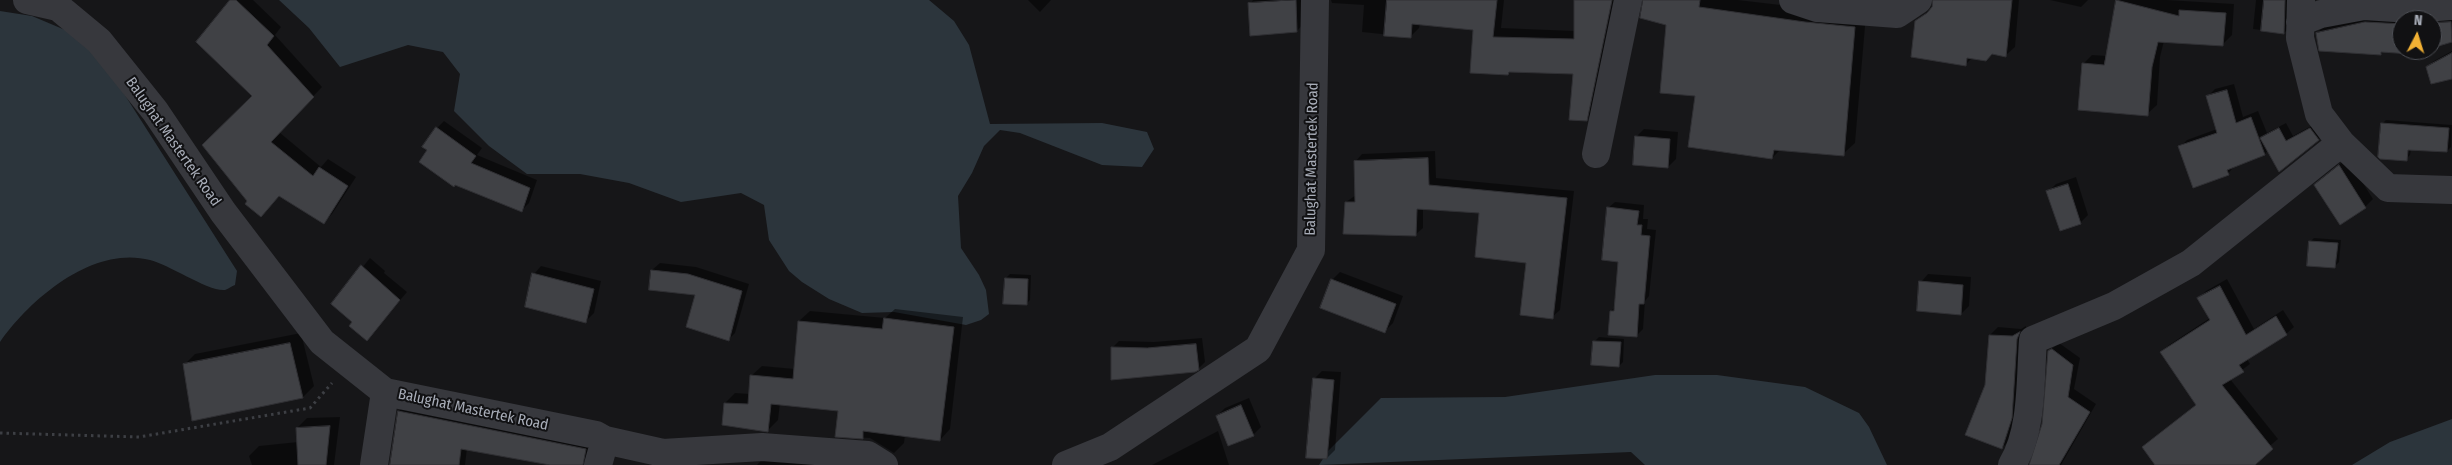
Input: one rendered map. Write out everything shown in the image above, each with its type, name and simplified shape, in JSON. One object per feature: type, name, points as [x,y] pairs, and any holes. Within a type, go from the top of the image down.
[{"type":"street","name":"Balughat Mastertek Road","points":[[27,0],[58,8],[99,42],[155,111],[223,212],[322,342],[385,392],[596,435],[602,453],[663,453],[762,447],[868,455],[884,465]]},
{"type":"street","name":"Balughat Mastertek Road","points":[[1066,465],[1110,447],[1258,349],[1311,250],[1316,0]]},
{"type":"street","points":[[1596,154],[1628,0]]},
{"type":"street","points":[[1793,0],[1817,8],[1897,14],[1918,0]]},
{"type":"street","points":[[2452,6],[2411,9],[2364,6],[2321,14],[2300,11],[2300,38],[2319,114],[2341,143],[2388,188],[2452,190]]},
{"type":"street","points":[[2012,465],[2019,453],[2027,417],[2033,340],[2114,306],[2190,263],[2341,143]]},
{"type":"street","points":[[374,465],[385,392]]},
{"type":"path","points":[[0,433],[139,436],[310,408],[349,363]]},
{"type":"shaded area","points":[[279,0],[929,0],[954,21],[969,45],[990,124],[1102,123],[1147,132],[1154,149],[1142,167],[1102,165],[1020,133],[1000,130],[984,146],[972,173],[958,196],[961,248],[979,275],[986,290],[989,314],[981,320],[966,325],[894,312],[862,313],[829,299],[802,282],[789,271],[769,240],[764,205],[741,193],[681,202],[629,183],[580,174],[527,174],[489,146],[454,111],[460,74],[443,52],[408,45],[340,67],[309,28]]},
{"type":"shaded area","points":[[0,11],[32,16],[77,35],[107,67],[237,271],[235,285],[225,290],[209,287],[150,260],[128,257],[107,260],[85,268],[65,279],[46,293],[28,309],[0,342]]},
{"type":"shaded area","points":[[1655,375],[1717,375],[1805,387],[1859,413],[1869,427],[1887,465],[1645,465],[1631,452],[1319,465],[1328,451],[1381,398],[1505,397]]},
{"type":"shaded area","points":[[2452,419],[2452,465],[2352,465],[2390,442]]},
{"type":"building","points":[[230,0],[236,0],[274,36],[267,45],[314,97],[271,142],[313,176],[319,167],[348,186],[324,224],[279,196],[261,217],[245,204],[247,201],[202,145],[252,96],[196,42]]},
{"type":"building","points":[[1296,0],[1297,32],[1250,36],[1248,3]]},
{"type":"building","points":[[1387,0],[1497,0],[1493,37],[1574,39],[1574,0],[1612,0],[1587,121],[1569,120],[1573,74],[1509,72],[1508,75],[1470,73],[1473,30],[1412,24],[1411,38],[1384,36]]},
{"type":"building","points":[[1643,0],[1700,0],[1699,7],[1855,27],[1844,156],[1774,150],[1772,159],[1688,147],[1695,96],[1660,93],[1666,25],[1640,18]]},
{"type":"building","points":[[1933,0],[2012,0],[2006,57],[1992,54],[1986,61],[1967,58],[1966,66],[1911,57],[1915,21],[1927,13],[1932,7]]},
{"type":"building","points":[[2116,0],[2179,16],[2179,10],[2226,13],[2223,46],[2158,42],[2152,67],[2148,116],[2078,110],[2082,63],[2104,65]]},
{"type":"building","points":[[2264,0],[2285,0],[2284,34],[2261,31]]},
{"type":"building","points":[[2365,22],[2392,23],[2392,53],[2381,52],[2381,55],[2319,51],[2316,33]]},
{"type":"building","points":[[2442,22],[2451,22],[2452,42],[2442,45]]},
{"type":"building","points":[[2452,53],[2452,79],[2431,84],[2426,67]]},
{"type":"building","points":[[2227,90],[2236,123],[2251,117],[2265,155],[2227,170],[2229,175],[2193,188],[2178,146],[2217,133],[2206,96]]},
{"type":"building","points":[[2381,123],[2449,128],[2447,152],[2408,150],[2407,161],[2380,159],[2378,157]]},
{"type":"building","points":[[436,127],[476,156],[471,163],[530,188],[522,212],[455,185],[454,187],[419,162],[427,150],[422,147]]},
{"type":"building","points":[[2279,128],[2286,141],[2310,128],[2319,140],[2279,172],[2260,138]]},
{"type":"building","points":[[1635,136],[1670,139],[1668,168],[1633,165]]},
{"type":"building","points":[[1428,158],[1429,185],[1567,198],[1553,319],[1520,315],[1526,263],[1475,257],[1479,213],[1417,209],[1416,236],[1343,234],[1345,202],[1355,202],[1354,161]]},
{"type":"building","points":[[2339,165],[2366,208],[2340,225],[2314,185]]},
{"type":"building","points":[[2068,184],[2081,224],[2060,231],[2046,191]]},
{"type":"building","points":[[1607,207],[1639,211],[1637,225],[1642,225],[1641,235],[1650,236],[1644,304],[1639,304],[1637,337],[1608,335],[1610,311],[1614,311],[1618,262],[1602,260]]},
{"type":"building","points":[[2309,241],[2338,243],[2335,268],[2307,266]]},
{"type":"building","points":[[361,265],[400,300],[367,341],[349,326],[352,322],[331,304]]},
{"type":"building","points":[[651,270],[688,274],[742,291],[729,341],[686,327],[695,295],[649,290]]},
{"type":"building","points":[[532,273],[594,289],[586,323],[525,307]]},
{"type":"building","points":[[1005,278],[1028,279],[1027,305],[1003,304]]},
{"type":"building","points":[[1331,279],[1396,304],[1385,333],[1320,308]]},
{"type":"building","points":[[1919,281],[1963,285],[1961,315],[1917,311]]},
{"type":"building","points":[[2220,286],[2246,335],[2276,316],[2287,335],[2239,365],[2244,372],[2222,385],[2273,449],[2255,465],[2155,465],[2142,447],[2196,405],[2160,352],[2210,320],[2197,298]]},
{"type":"building","points":[[884,318],[954,327],[940,441],[863,431],[863,439],[835,437],[838,411],[771,404],[768,432],[722,425],[724,403],[748,404],[750,375],[793,379],[798,321],[882,329]]},
{"type":"building","points":[[2020,332],[2017,339],[2012,418],[2002,449],[1965,435],[1985,385],[1989,335],[2012,336]]},
{"type":"building","points":[[1593,341],[1621,342],[1619,367],[1591,365]]},
{"type":"building","points":[[290,343],[303,398],[192,421],[183,364]]},
{"type":"building","points":[[1196,344],[1199,370],[1195,372],[1111,380],[1111,347],[1147,348]]},
{"type":"building","points":[[2052,349],[2073,365],[2068,397],[2090,412],[2059,465],[2029,465],[2042,424],[2048,351]]},
{"type":"building","points":[[1313,378],[1334,380],[1327,459],[1306,458]]},
{"type":"building","points":[[1241,405],[1254,436],[1228,446],[1216,416]]},
{"type":"building","points":[[398,411],[586,449],[583,465],[550,465],[461,449],[459,465],[390,465]]},
{"type":"building","points":[[330,426],[326,465],[298,465],[296,428]]}]
